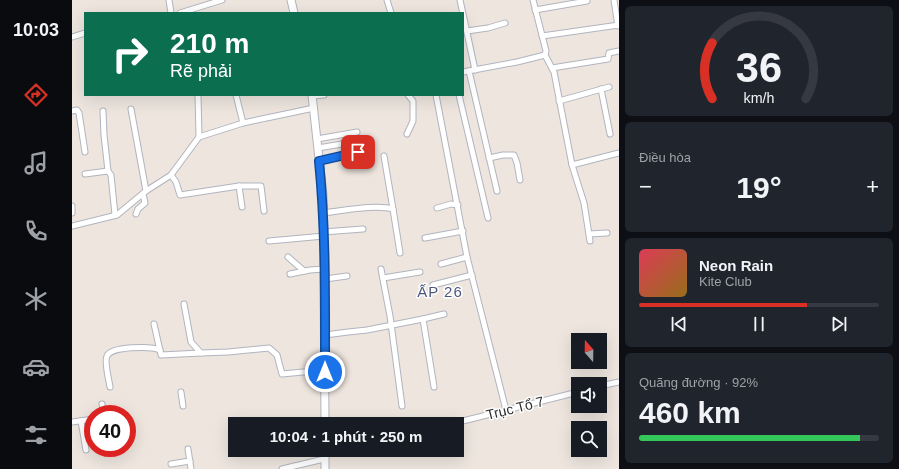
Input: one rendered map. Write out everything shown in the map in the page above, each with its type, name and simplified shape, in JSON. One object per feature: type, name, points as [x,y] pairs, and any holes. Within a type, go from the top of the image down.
[{"type":"street","points":[[170,0],[171,12]]},
{"type":"street","points":[[196,11],[213,1],[222,0]]},
{"type":"street","points":[[291,0],[294,12]]},
{"type":"street","points":[[388,0],[391,12]]},
{"type":"street","points":[[460,0],[463,12]]},
{"type":"street","points":[[533,0],[546,51],[545,55],[552,68],[572,165],[584,203],[590,241]]},
{"type":"street","points":[[542,36],[619,26],[614,0]]},
{"type":"street","points":[[535,10],[587,1]]},
{"type":"street","points":[[464,18],[475,70]]},
{"type":"street","points":[[467,31],[488,28],[505,22]]},
{"type":"street","points":[[72,37],[84,33]]},
{"type":"street","points":[[552,68],[608,59],[609,53],[619,51]]},
{"type":"street","points":[[496,191],[489,158],[466,72],[545,55]]},
{"type":"street","points":[[559,101],[609,88]]},
{"type":"street","points":[[601,90],[610,134]]},
{"type":"street","points":[[198,96],[199,137]]},
{"type":"street","points":[[236,96],[244,123]]},
{"type":"street","points":[[312,96],[318,148],[324,234],[325,417]]},
{"type":"street","points":[[407,134],[413,121],[413,101],[409,96]]},
{"type":"street","points":[[436,96],[467,256],[506,410]]},
{"type":"street","points":[[459,96],[488,218]]},
{"type":"street","points":[[72,226],[79,223],[118,215],[145,192],[171,175],[199,137],[244,123],[314,108]]},
{"type":"street","points":[[131,109],[145,192],[145,204],[136,214]]},
{"type":"street","points":[[72,111],[77,110],[79,113],[85,152]]},
{"type":"street","points":[[103,111],[108,171],[111,175],[115,215]]},
{"type":"street","points":[[317,139],[357,132]]},
{"type":"street","points":[[318,148],[342,144]]},
{"type":"street","points":[[319,161],[358,152]]},
{"type":"street","points":[[572,165],[619,153]]},
{"type":"street","points":[[489,158],[503,155],[514,156],[517,163],[520,180]]},
{"type":"street","points":[[384,156],[400,253]]},
{"type":"street","points":[[84,174],[108,171]]},
{"type":"street","points":[[171,175],[176,182],[180,195],[239,186],[261,186],[264,211]]},
{"type":"street","points":[[239,186],[242,207]]},
{"type":"street","points":[[437,208],[451,204],[458,205]]},
{"type":"street","points":[[72,206],[72,213]]},
{"type":"street","points":[[323,213],[372,207],[386,207],[392,209]]},
{"type":"street","points":[[72,220],[79,223]]},
{"type":"street","points":[[269,241],[363,229]]},
{"type":"street","points":[[425,238],[463,231]]},
{"type":"street","points":[[589,234],[607,233]]},
{"type":"street","points":[[441,264],[467,256]]},
{"type":"street","points":[[288,257],[304,271]]},
{"type":"street","points":[[290,274],[324,269]]},
{"type":"street","points":[[381,269],[402,406]]},
{"type":"street","points":[[383,278],[420,272]]},
{"type":"street","points":[[433,285],[472,274]]},
{"type":"street","points":[[325,279],[348,276]]},
{"type":"street","points":[[184,304],[191,342],[201,353]]},
{"type":"street","points":[[325,336],[390,326],[444,314]]},
{"type":"street","points":[[423,319],[434,387]]},
{"type":"street","points":[[154,324],[160,355],[228,352],[269,348],[278,354],[282,374],[325,372]]},
{"type":"street","points":[[110,387],[107,356],[111,352],[116,349],[150,351],[155,348],[160,350]]},
{"type":"street","points":[[607,385],[619,382]]},
{"type":"street","points":[[181,392],[183,406]]},
{"type":"street","name":"Trục Tổ 7","points":[[464,421],[571,394]]},
{"type":"street","points":[[72,422],[84,420]]},
{"type":"street","points":[[81,421],[84,438]]},
{"type":"street","points":[[188,449],[191,469]]},
{"type":"street","points":[[282,469],[316,457]]},
{"type":"street","points":[[325,457],[325,469]]},
{"type":"street","points":[[171,464],[190,461]]},
{"type":"district","name":"ẤP 26","points":[[440,292]]},
{"type":"route","points":[[325,372],[323,195],[319,161],[358,152]]}]
